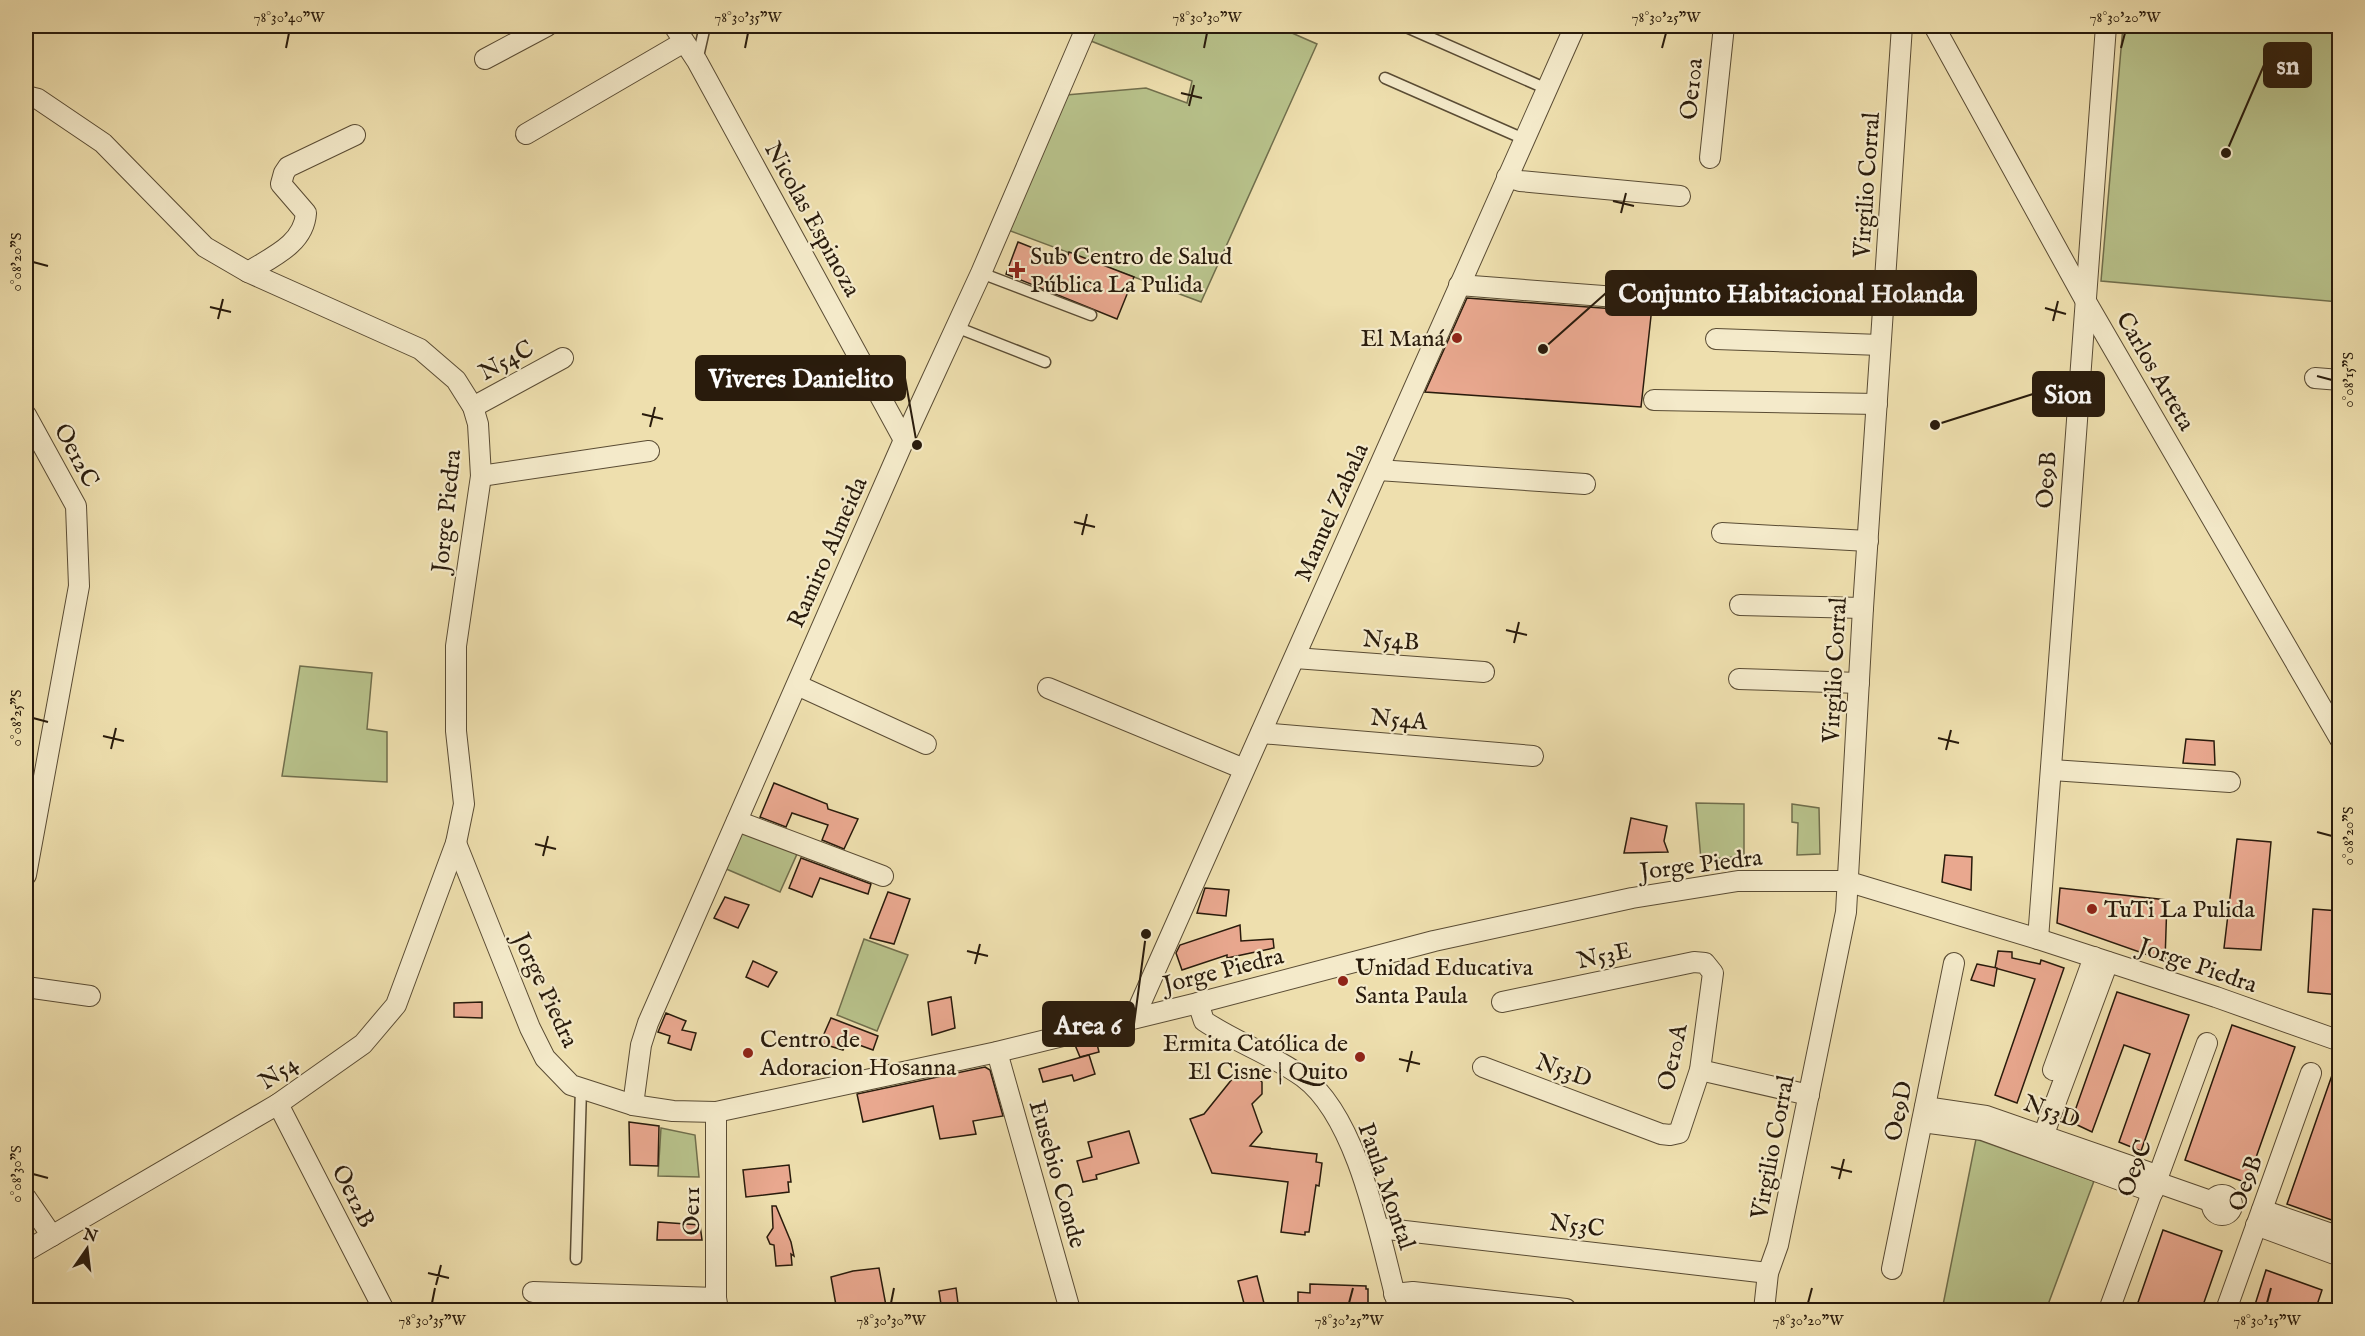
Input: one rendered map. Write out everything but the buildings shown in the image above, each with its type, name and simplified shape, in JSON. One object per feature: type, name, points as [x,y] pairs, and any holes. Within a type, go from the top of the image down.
[{"type":"street","points":[[485,59],[547,26]]},
{"type":"street","name":"Ramiro Almeida","points":[[633,1105],[641,1045],[648,1023],[904,440],[981,273],[1087,26]]},
{"type":"street","name":"Manuel Zabala","points":[[1134,1018],[1575,26]]},
{"type":"street","name":"Oe10a","points":[[1710,158],[1724,26]]},
{"type":"street","name":"Virgilio Corral","points":[[1764,1311],[1768,1273],[1778,1245],[1846,912],[1863,608],[1902,26]]},
{"type":"street","name":"Carlos Arteta","points":[[1934,26],[2084,298],[2340,740]]},
{"type":"street","name":"Oe9B","points":[[2038,939],[2106,26]]},
{"type":"street","points":[[526,134],[679,34]]},
{"type":"street","name":"Nicolas Espinoza","points":[[679,34],[697,61],[904,440]]},
{"type":"street","name":"Jorge Piedra","points":[[26,96],[38,99],[103,143],[205,247],[248,272],[420,349],[456,380],[473,407],[478,424],[481,476],[456,646],[456,731],[464,804],[456,843],[530,1028],[545,1058],[571,1085],[633,1105],[673,1111],[716,1112],[998,1052],[1198,1004],[1434,941],[1632,898],[1738,881],[1846,881],[2101,959],[2340,1041]]},
{"type":"street","points":[[248,272],[293,243],[305,225],[306,213],[281,184],[288,167],[355,135]]},
{"type":"street","points":[[1507,177],[1520,181],[1680,196]]},
{"type":"street","points":[[1459,285],[1644,299]]},
{"type":"street","points":[[1716,339],[1880,345]]},
{"type":"street","name":"N54C","points":[[473,407],[563,358]]},
{"type":"street","points":[[2315,378],[2340,380]]},
{"type":"street","points":[[1654,400],[1877,404]]},
{"type":"street","name":"Oe12C","points":[[26,416],[76,506],[79,586],[26,875]]},
{"type":"street","points":[[481,476],[649,452]]},
{"type":"street","points":[[1378,470],[1585,484]]},
{"type":"street","points":[[1722,533],[1868,541]]},
{"type":"street","points":[[1740,605],[1863,608]]},
{"type":"street","name":"N54B","points":[[1295,658],[1484,672]]},
{"type":"street","points":[[1739,679],[1859,683]]},
{"type":"street","points":[[797,685],[926,744]]},
{"type":"street","points":[[1048,688],[1244,769]]},
{"type":"street","name":"N54A","points":[[1261,733],[1533,756]]},
{"type":"street","points":[[2052,771],[2230,782]]},
{"type":"street","points":[[737,821],[883,876]]},
{"type":"street","name":"N54","points":[[26,1251],[278,1104],[363,1044],[396,1005],[456,843]]},
{"type":"street","points":[[2035,1141],[2101,959]]},
{"type":"street","name":"N53E","points":[[1502,1002],[1694,962],[1705,963],[1713,974]]},
{"type":"street","name":"Oe9D","points":[[1892,1269],[1954,963]]},
{"type":"street","name":"Oe10A","points":[[1661,1134],[1678,1133],[1700,1070],[1713,974]]},
{"type":"street","points":[[26,987],[90,996]]},
{"type":"street","name":"Paula Montal","points":[[1198,1004],[1204,1021],[1303,1077],[1328,1104],[1360,1169],[1379,1228],[1396,1302]]},
{"type":"street","name":"Oe9C","points":[[2109,1311],[2207,1043]]},
{"type":"street","name":"Eusebio Conde","points":[[998,1052],[1070,1311]]},
{"type":"street","name":"N53D","points":[[1483,1067],[1661,1134]]},
{"type":"street","points":[[1700,1070],[1809,1095]]},
{"type":"street","name":"Oe9B","points":[[2226,1311],[2311,1073]]},
{"type":"street","name":"Oe12B","points":[[278,1104],[384,1311]]},
{"type":"street","name":"Oe11","points":[[716,1112],[717,1304]]},
{"type":"street","name":"N53D","points":[[1924,1115],[1986,1116],[2035,1141],[2259,1218]]},
{"type":"street","points":[[26,1198],[52,1236]]},
{"type":"street","points":[[2259,1218],[2340,1238]]},
{"type":"street","points":[[2259,1218],[2340,1256]]},
{"type":"street","name":"N53C","points":[[1379,1228],[1768,1273]]},
{"type":"street","points":[[533,1292],[717,1304]]},
{"type":"street","points":[[1396,1302],[1413,1292],[1566,1309]]},
{"type":"lane","points":[[697,61],[705,26]]},
{"type":"lane","points":[[1404,26],[1546,89]]},
{"type":"lane","points":[[1385,78],[1524,139]]},
{"type":"lane","points":[[981,273],[1091,315]]},
{"type":"lane","points":[[956,327],[1045,362]]},
{"type":"lane","points":[[576,1259],[581,1088]]},
{"type":"green space","points":[[1098,26],[1276,26],[1317,44],[1201,302],[1008,230],[1066,95],[1146,88],[1187,103],[1192,81],[1091,41]]},
{"type":"green space","points":[[2123,26],[2339,26],[2339,302],[2101,281]]},
{"type":"green space","points":[[300,666],[372,673],[367,729],[387,732],[387,782],[282,776]]},
{"type":"green space","points":[[1696,803],[1744,804],[1744,856],[1701,860]]},
{"type":"green space","points":[[1792,804],[1819,808],[1820,854],[1797,855],[1798,823],[1792,822]]},
{"type":"green space","points":[[741,828],[797,854],[780,892],[724,868]]},
{"type":"green space","points":[[864,939],[908,955],[877,1031],[837,1015]]},
{"type":"green space","points":[[661,1128],[695,1135],[699,1177],[658,1176]]},
{"type":"green space","points":[[1976,1139],[2094,1181],[2046,1310],[1942,1310]]},
{"type":"place","name":"sn","points":[[2226,153]]},
{"type":"place","name":"Sub Centro de Salud Pública La Pulida","points":[[1017,270]]},
{"type":"place","name":"El Maná","points":[[1457,338]]},
{"type":"place","name":"Conjunto Habitacional Holanda","points":[[1543,349]]},
{"type":"place","name":"Sion","points":[[1935,425]]},
{"type":"place","name":"Viveres Danielito","points":[[917,445]]},
{"type":"place","name":"TuTi La Pulida","points":[[2092,909]]},
{"type":"place","name":"Area 6","points":[[1146,934]]},
{"type":"place","name":"Unidad Educativa Santa Paula","points":[[1343,981]]},
{"type":"place","name":"Centro de Adoracion Hosanna","points":[[748,1053]]},
{"type":"place","name":"Ermita Católica de El Cisne | Quito","points":[[1360,1057]]}]
